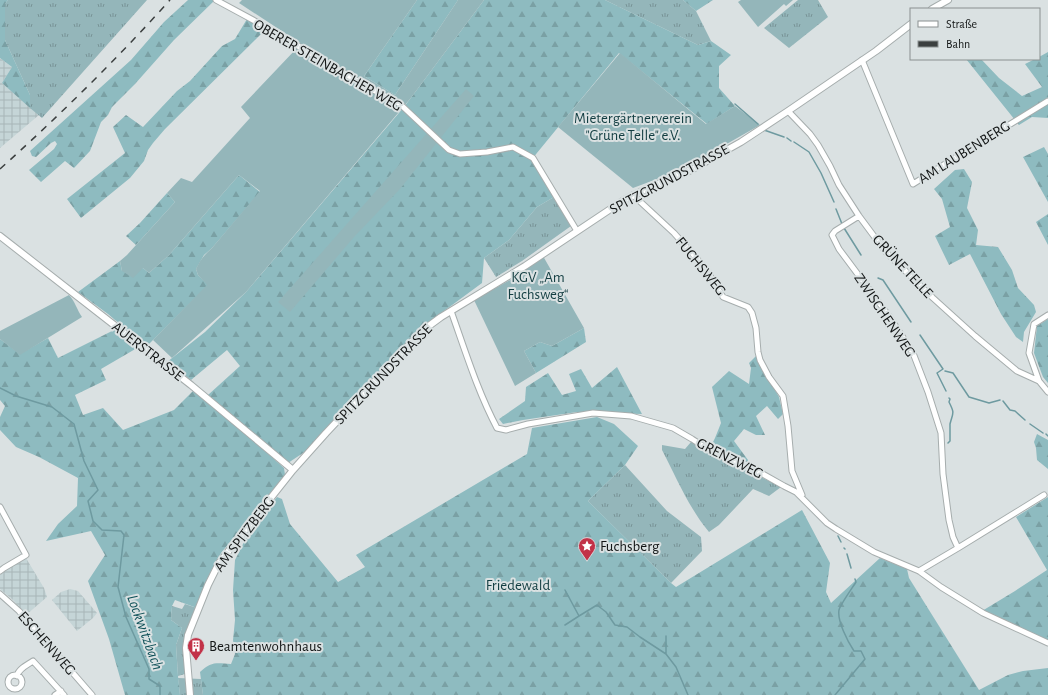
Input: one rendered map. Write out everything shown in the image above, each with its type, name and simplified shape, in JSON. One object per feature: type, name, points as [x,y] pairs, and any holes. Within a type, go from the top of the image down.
[{"type":"street","name":"OBERER STEINBACHER WEG","points":[[216,0],[400,104],[450,150],[460,154],[487,152],[514,147],[533,158],[577,231]]},
{"type":"street","points":[[933,8],[948,0]]},
{"type":"street","name":"SPITZGRUNDSTRASSE","points":[[293,470],[413,340],[431,324],[525,266],[633,195],[684,174],[741,142],[887,43],[910,25]]},
{"type":"street","name":"AM LAUBENBERG","points":[[862,60],[913,184],[1048,101]]},
{"type":"street","name":"GRÜNE TELLE","points":[[788,111],[810,134],[818,145],[839,185],[859,216],[885,251],[933,298],[975,336],[1017,372],[1040,382],[1048,392]]},
{"type":"street","name":"FUCHSWEG","points":[[633,195],[674,233],[706,269],[723,297],[748,307],[752,314],[756,328],[760,360],[769,377],[783,396],[788,426],[792,471],[803,497]]},
{"type":"street","name":"ZWISCHENWEG","points":[[859,216],[835,231],[832,235],[839,248],[889,316],[913,353],[928,392],[941,433],[943,474],[948,520],[958,548]]},
{"type":"street","name":"AUERSTRASSE","points":[[0,236],[185,380],[293,470]]},
{"type":"street","name":"GRENZWEG","points":[[450,311],[486,408],[497,428],[506,430],[528,424],[593,413],[631,416],[673,428],[709,450],[738,464],[748,465],[796,492],[803,497],[827,523],[874,552],[919,571],[941,587],[983,613],[1048,643]]},
{"type":"street","points":[[1040,382],[1029,353],[1034,324],[1048,316]]},
{"type":"street","name":"AM SPITZBERG","points":[[190,695],[186,648],[188,635],[208,585],[219,563],[293,470]]},
{"type":"street","points":[[919,571],[1044,495]]},
{"type":"street","points":[[0,507],[26,555],[0,571]]},
{"type":"street","name":"ESCHENWEG","points":[[0,594],[19,611],[92,695]]},
{"type":"street","points":[[17,676],[19,671],[33,661],[62,693],[55,695]]},
{"type":"shaded area","points":[[0,58],[12,67],[2,83],[39,115],[0,148]]},
{"type":"shaded area","points":[[26,558],[44,588],[47,597],[26,615],[13,600],[0,589],[0,575],[16,563]]},
{"type":"shaded area","points":[[70,589],[78,591],[97,613],[77,631],[52,600],[61,592]]},
{"type":"green space","points":[[0,0],[8,0],[5,4],[5,40],[30,95],[30,108],[2,83],[12,67],[0,58]]},
{"type":"green space","points":[[8,0],[147,0],[42,118],[30,108],[30,95],[5,40],[5,4]]},
{"type":"green space","points":[[188,0],[215,0],[174,40],[135,84],[112,107],[108,115],[101,122],[90,151],[74,168],[65,161],[41,182],[29,170],[54,149],[57,144],[55,141],[51,143],[36,157],[32,156],[30,151],[131,60],[164,22]]},
{"type":"green space","points":[[242,0],[417,0],[364,76],[395,95],[458,0],[484,0],[410,99],[246,292],[172,358],[153,340],[207,285],[198,275],[196,269],[199,263],[260,191],[239,175],[169,255],[149,273],[143,268],[133,278],[122,271],[120,261],[175,202],[167,193],[181,178],[192,182],[250,118],[241,107],[300,43],[239,3]]},
{"type":"green space","points":[[417,0],[458,0],[395,95],[364,76]]},
{"type":"green space","points":[[484,0],[605,0],[698,45],[711,41],[731,55],[719,66],[719,88],[735,106],[707,124],[619,53],[532,159],[554,197],[537,207],[509,240],[484,258],[482,283],[425,325],[411,338],[306,451],[288,463],[208,395],[240,366],[227,350],[191,380],[167,362],[205,332],[246,292],[404,107]]},
{"type":"green space","points":[[605,0],[683,0],[696,11],[711,41],[698,45]]},
{"type":"green space","points":[[683,0],[713,0],[696,11]]},
{"type":"green space","points":[[741,0],[793,0],[786,6],[784,4],[758,27],[738,2]]},
{"type":"green space","points":[[798,0],[818,0],[828,17],[789,48],[764,28]]},
{"type":"green space","points":[[247,19],[266,29],[165,129],[148,150],[144,161],[130,178],[81,218],[67,199],[125,153],[113,127],[126,115],[143,127],[177,91],[190,81],[222,46],[235,39]]},
{"type":"green space","points":[[1048,52],[1048,118],[1032,117],[1019,125],[967,60],[982,60],[999,78],[1022,96],[1042,87],[1025,64],[1033,60],[1040,60],[1040,56]]},
{"type":"green space","name":"Mietergärtnerverein \"Grüne Telle\" e.V.","points":[[620,53],[706,124],[735,106],[760,125],[681,170],[633,188],[558,127]]},
{"type":"green space","points":[[466,89],[474,96],[400,189],[354,237],[290,312],[278,302]]},
{"type":"green space","points":[[1044,147],[1048,154],[1048,202],[1023,157]]},
{"type":"green space","points":[[964,169],[972,182],[967,208],[978,230],[976,245],[998,247],[1012,270],[1018,288],[1034,305],[1036,312],[1024,332],[1023,342],[1016,337],[1001,314],[970,254],[949,265],[935,236],[950,227],[942,199],[934,189],[955,170]]},
{"type":"green space","points":[[239,175],[260,192],[212,248],[204,255],[196,269],[198,275],[208,285],[147,346],[129,330],[78,292],[120,261],[122,271],[143,268],[149,273],[169,255]]},
{"type":"green space","points":[[167,193],[175,202],[136,245],[126,236]]},
{"type":"green space","points":[[554,197],[571,226],[522,261],[496,277],[484,258],[509,240],[537,207]]},
{"type":"green space","points":[[1048,214],[1048,245],[1036,222]]},
{"type":"green space","name":"KGV „Am Fuchsweg“","points":[[543,256],[584,328],[552,346],[540,342],[524,351],[536,373],[515,386],[474,300],[512,279]]},
{"type":"green space","points":[[69,295],[82,317],[20,355],[0,339],[0,331]]},
{"type":"green space","points":[[1048,319],[1048,383],[1043,377],[1034,353],[1037,326]]},
{"type":"green space","points":[[584,328],[586,342],[536,373],[524,351],[540,342],[552,346]]},
{"type":"green space","points":[[116,329],[137,348],[101,369],[106,380],[75,395],[83,415],[103,408],[123,430],[174,410],[193,391],[253,440],[284,468],[285,475],[221,553],[212,569],[197,608],[175,600],[172,606],[171,620],[182,628],[176,645],[180,695],[125,695],[109,639],[88,581],[105,555],[91,531],[46,541],[58,524],[77,506],[78,478],[39,457],[16,447],[0,430],[0,417],[5,406],[0,400],[0,339],[20,354],[48,338],[58,358]]},
{"type":"green space","points":[[756,356],[779,397],[783,414],[778,419],[767,406],[756,416],[765,435],[756,435],[744,429],[734,441],[748,460],[747,465],[709,450],[721,423],[712,387],[729,371],[749,384],[751,368],[749,363]]},
{"type":"green space","points":[[617,367],[642,414],[577,412],[503,424],[499,419],[525,401],[526,387],[548,373],[562,395],[576,391],[569,374],[581,369],[592,388]]},
{"type":"green space","name":"Friedewald","points":[[597,417],[614,424],[638,446],[625,465],[588,501],[676,587],[802,510],[830,563],[826,592],[831,603],[880,558],[907,569],[909,578],[979,690],[1008,675],[1023,671],[1048,668],[1048,695],[203,695],[200,672],[211,664],[231,664],[235,654],[233,640],[235,620],[233,590],[235,560],[247,536],[277,497],[282,499],[290,524],[338,582],[365,567],[356,555],[527,454],[532,428]]},
{"type":"green space","points":[[1037,434],[1048,440],[1048,469],[1037,460],[1034,442]]},
{"type":"green space","points":[[691,442],[781,487],[769,496],[753,489],[719,525],[709,532],[689,503],[662,450],[662,445],[685,449]]},
{"type":"green space","points":[[625,465],[667,511],[701,537],[702,551],[671,583],[588,501]]},
{"type":"green space","points":[[1048,497],[1048,642],[982,611],[1047,570],[1016,517]]},
{"type":"green space","points":[[185,604],[197,608],[184,650],[185,674],[178,676],[176,645],[182,628],[171,620],[172,606],[182,609]]},
{"type":"green space","points":[[178,678],[201,679],[203,695],[180,695]]},
{"type":"waterway","points":[[735,104],[758,124]]},
{"type":"waterway","points":[[764,130],[784,137]]},
{"type":"waterway","points":[[787,138],[791,141]]},
{"type":"waterway","points":[[794,142],[809,152],[821,173],[834,202]]},
{"type":"waterway","points":[[836,209],[842,224]]},
{"type":"waterway","points":[[844,228],[861,255]]},
{"type":"waterway","points":[[878,278],[883,280],[911,322]]},
{"type":"waterway","points":[[920,335],[943,369],[937,373],[946,391]]},
{"type":"waterway","points":[[945,371],[953,373],[969,397],[989,403],[1000,400]]},
{"type":"waterway","name":"Lockwitzbach","points":[[0,388],[16,396],[52,407],[74,424],[84,461],[98,490],[88,501],[93,521],[102,530],[121,531],[124,535],[118,587],[126,617],[149,669],[149,679],[160,686],[160,695]]},
{"type":"waterway","points":[[948,443],[950,441],[950,424],[953,413],[949,398]]},
{"type":"waterway","points":[[1003,401],[1010,410],[1015,411],[1025,420]]},
{"type":"waterway","points":[[1030,424],[1043,433]]},
{"type":"waterway","points":[[838,536],[841,542]]},
{"type":"waterway","points":[[847,554],[851,568]]},
{"type":"waterway","points":[[835,695],[865,659],[861,651],[854,651],[844,631],[839,615],[839,610],[842,604],[856,582],[855,579]]},
{"type":"waterway","points":[[565,590],[579,616],[597,605],[606,612],[615,625],[627,627],[666,654],[676,667],[688,695]]},
{"type":"waterway","points":[[565,625],[579,616]]},
{"type":"waterway","points":[[666,636],[666,654]]},
{"type":"railway","points":[[0,169],[88,86],[130,44],[170,0]]},
{"type":"place","name":"Fuchsberg","points":[[587,561]]},
{"type":"place","name":"Beamtenwohnhaus","points":[[196,661]]}]
